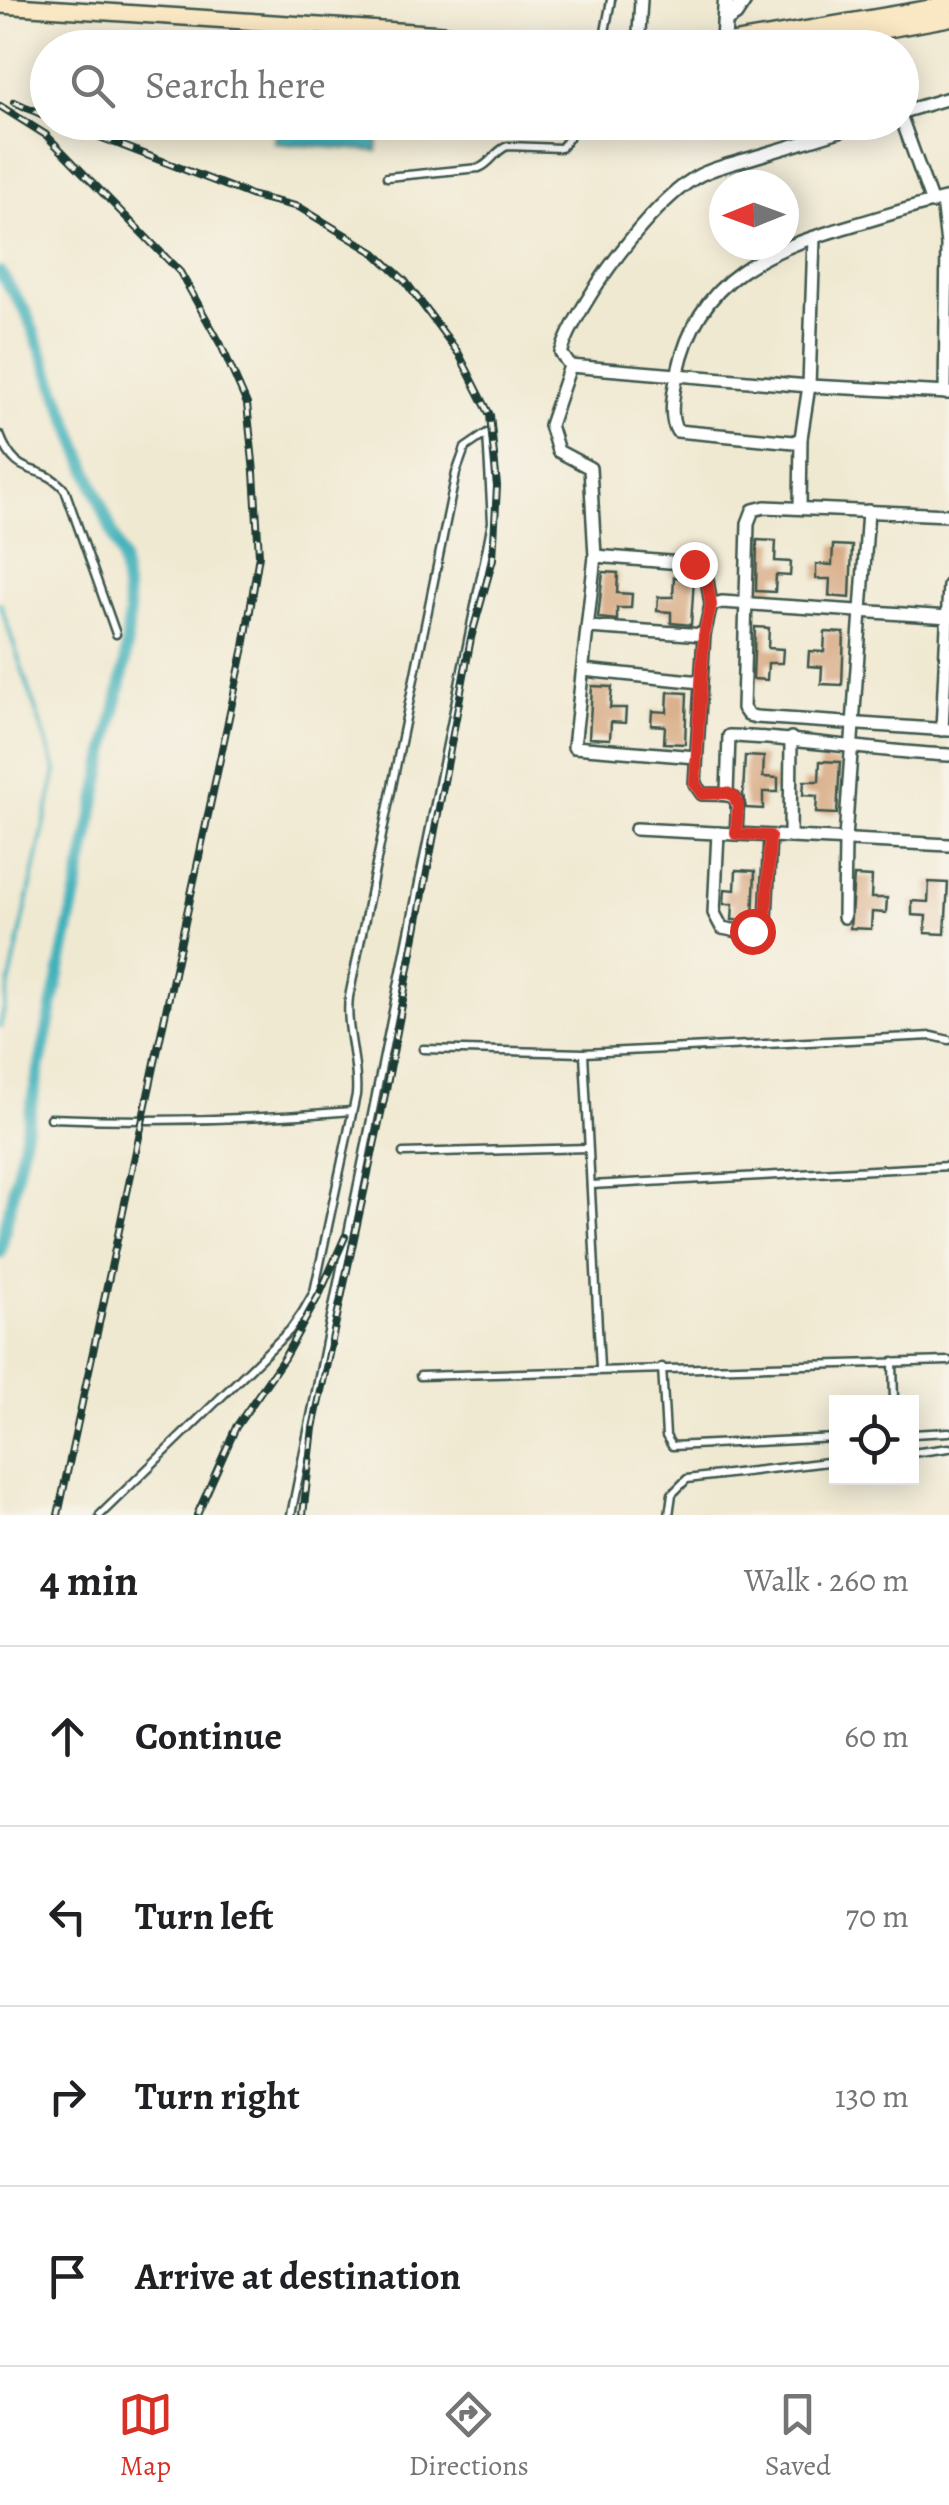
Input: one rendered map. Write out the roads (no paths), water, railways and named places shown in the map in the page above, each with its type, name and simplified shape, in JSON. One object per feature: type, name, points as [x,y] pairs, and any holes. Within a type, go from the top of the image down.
[{"type":"main road","points":[[0,4],[328,30]]},
{"type":"main road","points":[[840,30],[949,5]]},
{"type":"main road","points":[[0,15],[292,30]]},
{"type":"main road","points":[[871,30],[949,18]]},
{"type":"street","points":[[639,30],[641,0]]},
{"type":"street","points":[[724,30],[726,0]]},
{"type":"street","points":[[725,20],[735,14],[744,0]]},
{"type":"street","points":[[919,109],[949,98]]},
{"type":"street","points":[[570,366],[562,353],[566,339],[594,292],[622,251],[676,190],[703,173],[810,140]]},
{"type":"street","points":[[570,366],[947,393],[947,245],[941,200],[913,140]]},
{"type":"street","points":[[802,438],[794,442],[677,431],[673,418],[677,376],[689,330],[712,296],[733,276],[764,257],[941,200]]},
{"type":"street","points":[[800,508],[814,238]]},
{"type":"street","points":[[570,366],[550,425],[558,451],[590,468],[595,556],[574,748],[696,757]]},
{"type":"street","points":[[949,515],[758,507],[749,516],[743,708],[748,715],[946,730],[949,585]]},
{"type":"street","points":[[844,917],[850,746],[868,511]]},
{"type":"street","points":[[595,556],[694,564],[706,574],[711,605],[704,635],[696,790],[702,794],[734,796],[738,805],[736,834]]},
{"type":"street","points":[[711,605],[716,602],[948,617]]},
{"type":"street","points":[[588,628],[704,635]]},
{"type":"street","points":[[582,670],[702,682]]},
{"type":"street","points":[[727,793],[730,736],[791,738],[900,754],[949,756]]},
{"type":"street","points":[[790,837],[791,738]]},
{"type":"street","points":[[636,829],[949,845]]},
{"type":"street","points":[[718,833],[714,914],[722,928],[738,931],[759,929],[766,920],[770,836]]},
{"type":"lane","points":[[605,30],[611,0]]},
{"type":"lane","points":[[387,177],[479,168],[487,165],[501,148],[561,148],[568,140]]},
{"type":"lane","points":[[100,1515],[290,1330],[314,1292],[358,1078],[347,1013],[349,997],[456,472],[464,448],[487,433],[492,522],[291,1515]]},
{"type":"lane","points":[[0,435],[14,463],[48,476],[65,490],[116,634]]},
{"type":"lane","points":[[423,1049],[584,1053],[932,1036],[949,1040]]},
{"type":"lane","points":[[584,1053],[600,1368]]},
{"type":"lane","points":[[50,1118],[246,1120],[352,1111]]},
{"type":"lane","points":[[402,1153],[588,1148]]},
{"type":"lane","points":[[591,1185],[949,1166]]},
{"type":"lane","points":[[420,1376],[949,1361]]},
{"type":"lane","points":[[894,1362],[894,1395]]},
{"type":"lane","points":[[662,1367],[666,1436],[672,1446],[829,1438]]},
{"type":"lane","points":[[919,1434],[949,1432]]},
{"type":"lane","points":[[919,1451],[949,1448]]},
{"type":"lane","points":[[668,1515],[672,1494],[687,1480],[829,1462]]},
{"type":"water","points":[[275,140],[378,140],[377,151],[275,143]]},
{"type":"waterway","points":[[0,272],[26,312],[122,558],[129,613],[125,664],[0,1253]]},
{"type":"waterway","points":[[0,603],[56,771],[0,1027]]},
{"type":"railway","points":[[14,102],[30,109]]},
{"type":"railway","points":[[0,106],[30,125]]},
{"type":"railway","points":[[51,140],[180,272],[221,345],[247,404],[259,555],[244,647],[58,1515]]},
{"type":"railway","points":[[108,140],[253,196],[299,207],[375,253],[405,281],[459,354],[490,415],[497,486],[493,559],[471,638],[386,1090],[313,1428],[303,1515]]},
{"type":"railway","points":[[197,1515],[236,1427],[284,1358],[345,1237]]}]
